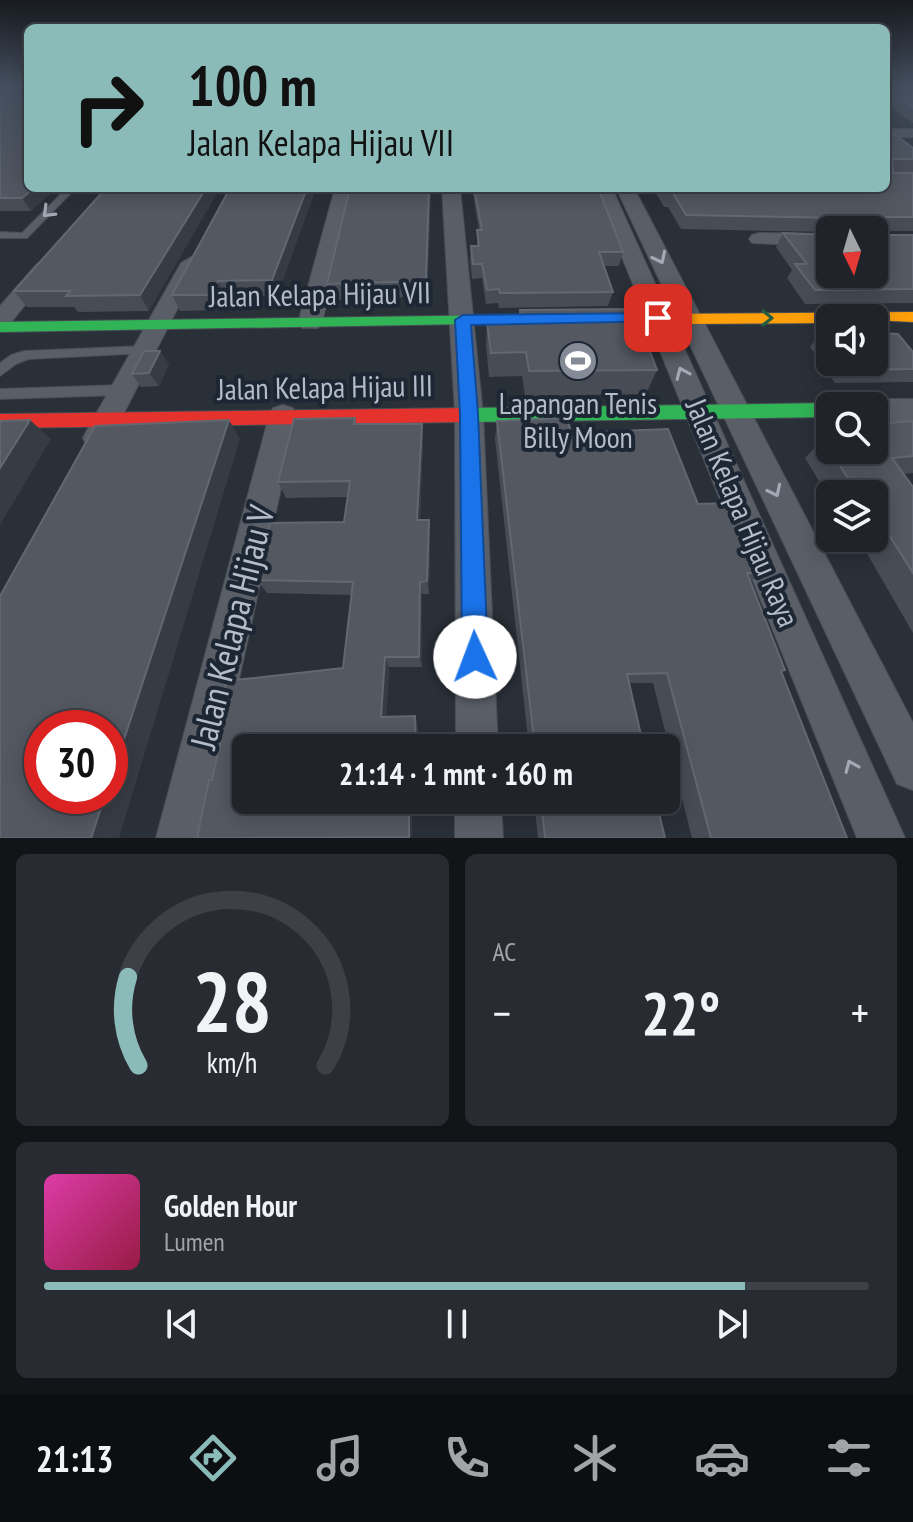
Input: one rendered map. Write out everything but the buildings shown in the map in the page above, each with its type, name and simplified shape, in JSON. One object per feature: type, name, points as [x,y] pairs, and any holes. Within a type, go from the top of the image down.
[{"type":"street","points":[[310,323],[343,192]]},
{"type":"street","points":[[451,192],[469,414],[477,734]]},
{"type":"street","name":"Jalan Kelapa Hijau Raya","points":[[605,192],[674,318],[736,411],[913,768]]},
{"type":"street","name":"Jalan Kelapa Hijau Raya","points":[[627,192],[674,318],[698,411],[881,838]]},
{"type":"street","points":[[759,239],[816,240]]},
{"type":"street","points":[[86,459],[202,243]]},
{"type":"street","points":[[0,324],[61,249]]},
{"type":"street","name":"Jalan Kelapa Hijau VII","points":[[0,324],[913,317]]},
{"type":"street","name":"Jalan Kelapa Hijau III","points":[[0,421],[816,410]]},
{"type":"street","points":[[888,410],[913,410]]},
{"type":"street","name":"Jalan Kelapa Hijau V","points":[[180,838],[283,416]]},
{"type":"street","points":[[478,814],[479,838]]},
{"type":"lane","points":[[0,235],[24,236],[68,192]]},
{"type":"lane","points":[[0,371],[7,362],[17,357],[35,354],[144,350]]},
{"type":"lane","points":[[0,394],[123,390]]},
{"type":"traffic: fast","points":[[0,327],[518,320]]},
{"type":"traffic: fast","points":[[466,415],[816,410]]},
{"type":"traffic: slow","points":[[518,320],[913,317]]},
{"type":"traffic: jam","points":[[0,421],[466,415]]},
{"type":"place","name":"Lapangan Tenis Billy Moon","points":[[578,361]]},
{"type":"route","points":[[475,657],[469,414],[463,320],[658,318]]}]
